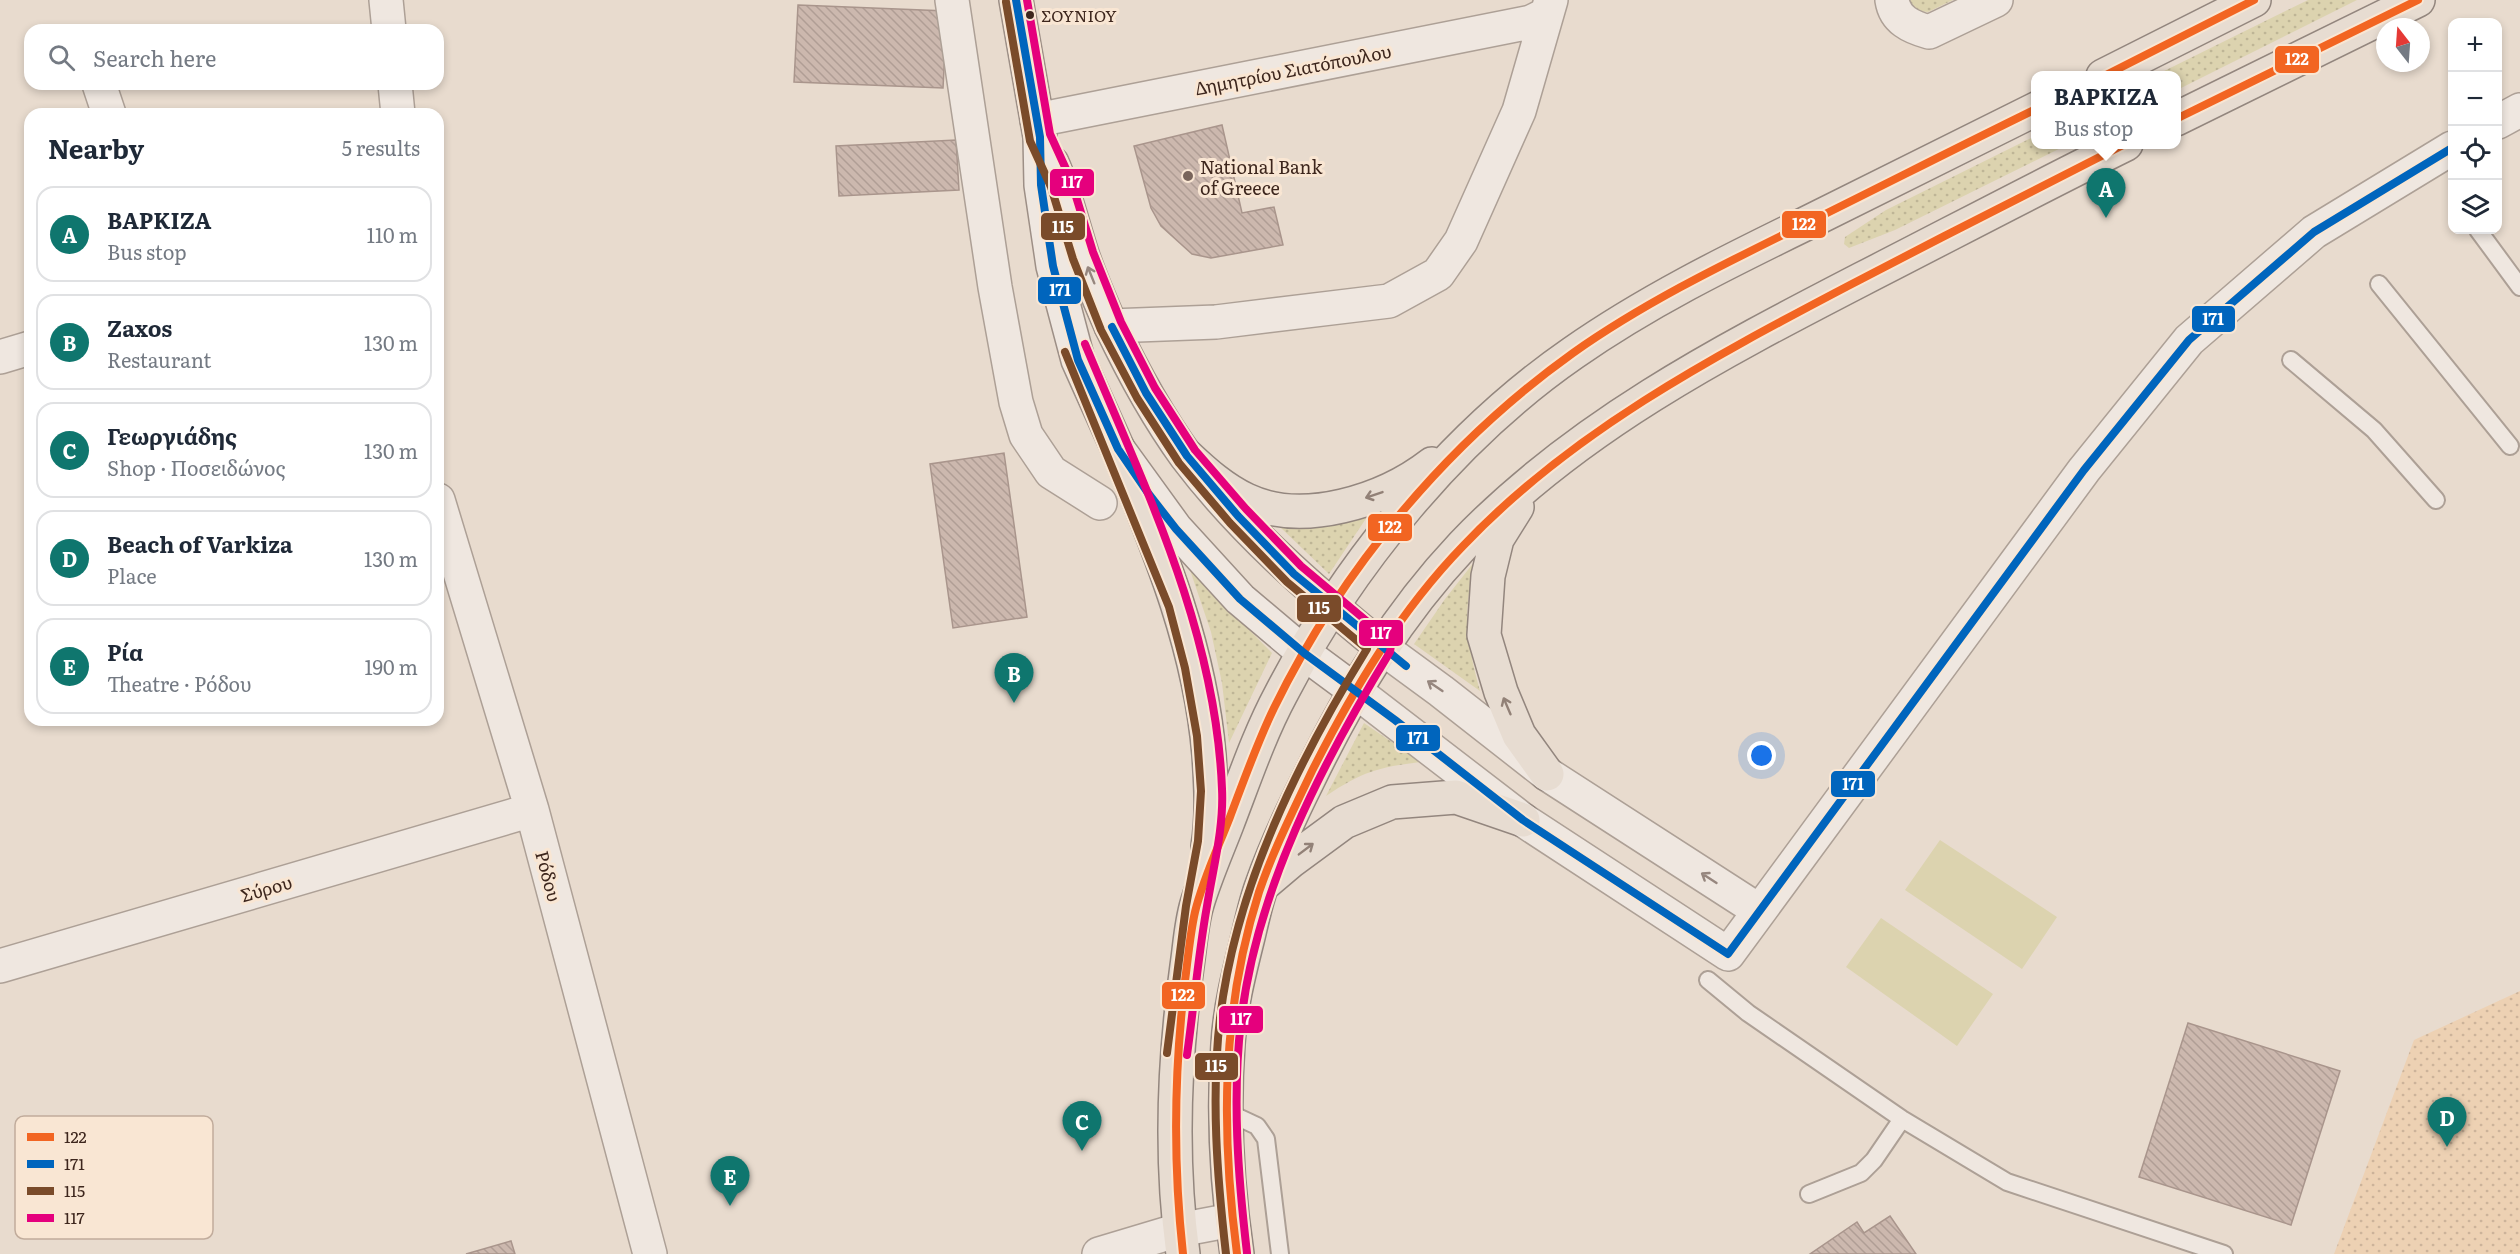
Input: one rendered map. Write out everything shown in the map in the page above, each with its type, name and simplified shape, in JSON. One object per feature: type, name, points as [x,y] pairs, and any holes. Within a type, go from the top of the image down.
[{"type":"main road","points":[[2111,71],[2254,0]]},
{"type":"main road","points":[[2181,117],[2418,0]]},
{"type":"main road","points":[[1187,456],[1214,481],[1247,500],[1280,511],[1341,507],[1385,492],[1428,467],[1507,402],[1573,352],[1651,303],[1712,270],[2031,111]]},
{"type":"main road","points":[[1237,1254],[1232,1220],[1227,1112],[1228,1044],[1235,988],[1261,886],[1297,801],[1354,690],[1381,647],[1420,596],[1461,547],[1504,504],[1552,463],[1646,396],[1750,337],[2116,149]]},
{"type":"main road","points":[[1196,907],[1246,774],[1280,696],[1304,653],[1333,607],[1413,500],[1452,455],[1507,402]]},
{"type":"main road","points":[[1118,449],[1179,604],[1199,689],[1207,735],[1212,791],[1208,842],[1196,907],[1178,1042],[1175,1089],[1181,1242]]},
{"type":"main road","points":[[1547,774],[1519,735],[1502,692],[1484,635],[1484,613],[1488,576],[1497,538],[1520,502],[1552,463]]},
{"type":"main road","points":[[1261,886],[1344,822],[1392,802],[1456,797],[1523,820]]},
{"type":"street","points":[[386,0],[388,24]]},
{"type":"street","points":[[952,0],[995,287],[1016,402],[1026,435],[1051,472],[1100,503]]},
{"type":"street","points":[[1016,0],[1038,128],[1041,185],[1053,266],[1078,360],[1118,449],[1176,529],[1252,610],[1304,653],[1523,820],[1728,954],[1758,910],[2084,470],[2189,340],[2314,232],[2448,150]]},
{"type":"street","points":[[1892,0],[1893,10],[1909,27],[1929,32],[1996,0]]},
{"type":"street","points":[[1111,326],[1216,322],[1389,301],[1438,274],[1461,241],[1519,111],[1549,7]]},
{"type":"street","name":"Δημητρίου Σιατόπουλου","points":[[1038,128],[1531,22],[1549,7]]},
{"type":"street","points":[[101,90],[107,108]]},
{"type":"street","points":[[396,90],[397,108]]},
{"type":"street","points":[[2502,120],[2520,110]]},
{"type":"street","points":[[1038,128],[1061,183],[1083,255],[1111,326],[1146,393],[1187,456],[1238,516],[1278,557],[1333,607],[1381,647],[1547,774],[1758,910]]},
{"type":"street","points":[[0,357],[24,350]]},
{"type":"street","name":"Ρόδου","points":[[444,520],[532,810],[650,1254]]},
{"type":"street","name":"Σύρου","points":[[0,966],[532,810]]},
{"type":"street","points":[[1099,1254],[1181,1242],[1232,1220]]},
{"type":"lane","points":[[2481,234],[2520,287]]},
{"type":"lane","points":[[2379,284],[2510,446]]},
{"type":"lane","points":[[2291,360],[2374,430],[2436,500]]},
{"type":"lane","points":[[1707,980],[1748,1013],[1902,1119],[2007,1182],[2224,1254]]},
{"type":"lane","points":[[1227,1112],[1257,1126],[1266,1139],[1280,1254]]},
{"type":"lane","points":[[1809,1194],[1862,1173],[1902,1119]]},
{"type":"shaded area","points":[[1904,0],[1953,0],[1928,12],[1912,10]]},
{"type":"shaded area","points":[[2308,0],[2357,0],[2181,88],[2181,71],[2164,71]]},
{"type":"shaded area","points":[[2031,138],[2031,149],[2059,149],[1895,230],[1849,248],[1844,244],[1845,237],[1886,210]]},
{"type":"shaded area","points":[[1367,517],[1329,574],[1280,527],[1328,526]]},
{"type":"shaded area","points":[[1482,552],[1470,588],[1467,614],[1471,653],[1480,691],[1414,644],[1445,599]]},
{"type":"shaded area","points":[[1190,570],[1272,653],[1229,743],[1222,683],[1211,632]]},
{"type":"shaded area","points":[[1364,723],[1421,762],[1371,772],[1350,781],[1326,796]]},
{"type":"shaded area","points":[[1940,840],[2057,917],[2022,969],[1905,890]]},
{"type":"shaded area","points":[[1881,918],[1993,994],[1957,1046],[1846,967]]},
{"type":"sand","points":[[2520,991],[2520,1254],[2334,1254],[2414,1040]]},
{"type":"building","points":[[798,5],[947,11],[943,88],[794,82]]},
{"type":"building","name":"National Bank of Greece","points":[[1222,125],[1242,213],[1274,207],[1283,245],[1211,258],[1192,254],[1161,226],[1151,208],[1134,146]]},
{"type":"building","points":[[956,140],[959,190],[839,196],[836,146]]},
{"type":"building","points":[[1004,453],[1027,617],[953,628],[930,464]]},
{"type":"building","points":[[2188,1023],[2340,1071],[2291,1225],[2139,1177]]},
{"type":"building","points":[[1890,1216],[1916,1254],[1810,1254],[1857,1222],[1864,1233]]},
{"type":"building","points":[[511,1241],[515,1254],[466,1254]]},
{"type":"transit line","name":"171","points":[[1016,0],[1040,137],[1041,185],[1053,266],[1078,360],[1118,449],[1148,493],[1176,529],[1240,599],[1304,653],[1395,720],[1523,820],[1728,954],[2084,470],[2189,340],[2314,232],[2448,150]]},
{"type":"transit line","name":"117","points":[[1027,0],[1050,134],[1071,180],[1093,252],[1121,322],[1155,388],[1195,450],[1246,509],[1301,566],[1388,639],[1391,645],[1390,652],[1317,783],[1296,829],[1261,923],[1249,972],[1241,1021],[1237,1079],[1239,1166],[1247,1253]]},
{"type":"transit line","name":"122","points":[[2114,71],[2254,0]]},
{"type":"transit line","name":"122","points":[[2181,117],[2418,0]]},
{"type":"transit line","name":"115","points":[[1006,2],[1030,141],[1051,187],[1073,259],[1101,330],[1137,398],[1179,463],[1230,523],[1287,582],[1367,649],[1317,735],[1274,826],[1255,873],[1228,969],[1220,1018],[1216,1077],[1218,1166],[1226,1254]]},
{"type":"transit line","name":"122","points":[[1183,1254],[1176,1152],[1177,1083],[1181,1015],[1195,912],[1211,864],[1274,708],[1301,657],[1365,558],[1441,468],[1483,427],[1527,388],[1600,334],[1716,269],[2031,112]]},
{"type":"transit line","name":"122","points":[[1237,1254],[1228,1163],[1228,1072],[1231,1027],[1246,937],[1271,861],[1312,771],[1361,681],[1398,624],[1419,597],[1463,546],[1505,505],[1549,467],[1645,400],[1797,313],[2115,149]]},
{"type":"transit line","name":"171","points":[[1112,327],[1146,393],[1187,456],[1238,516],[1294,574],[1406,666]]},
{"type":"transit line","name":"117","points":[[1085,344],[1174,561],[1192,617],[1217,730],[1222,789],[1221,818],[1201,943],[1187,1055]]},
{"type":"transit line","name":"115","points":[[1065,352],[1169,607],[1185,668],[1197,736],[1201,791],[1198,841],[1186,906],[1167,1053]]},
{"type":"place","name":"ΣΟΥΝΙΟΥ","points":[[1030,15]]},
{"type":"place","name":"National Bank of Greece","points":[[1188,176]]},
{"type":"place","name":"ΒΑΡΚΙΖΑ","points":[[2106,218]]},
{"type":"place","name":"Zaxos","points":[[1014,703]]},
{"type":"place","name":"Beach of Varkiza","points":[[2447,1147]]},
{"type":"place","name":"Γεωργιάδης","points":[[1082,1151]]},
{"type":"place","name":"Ρία","points":[[730,1206]]}]
